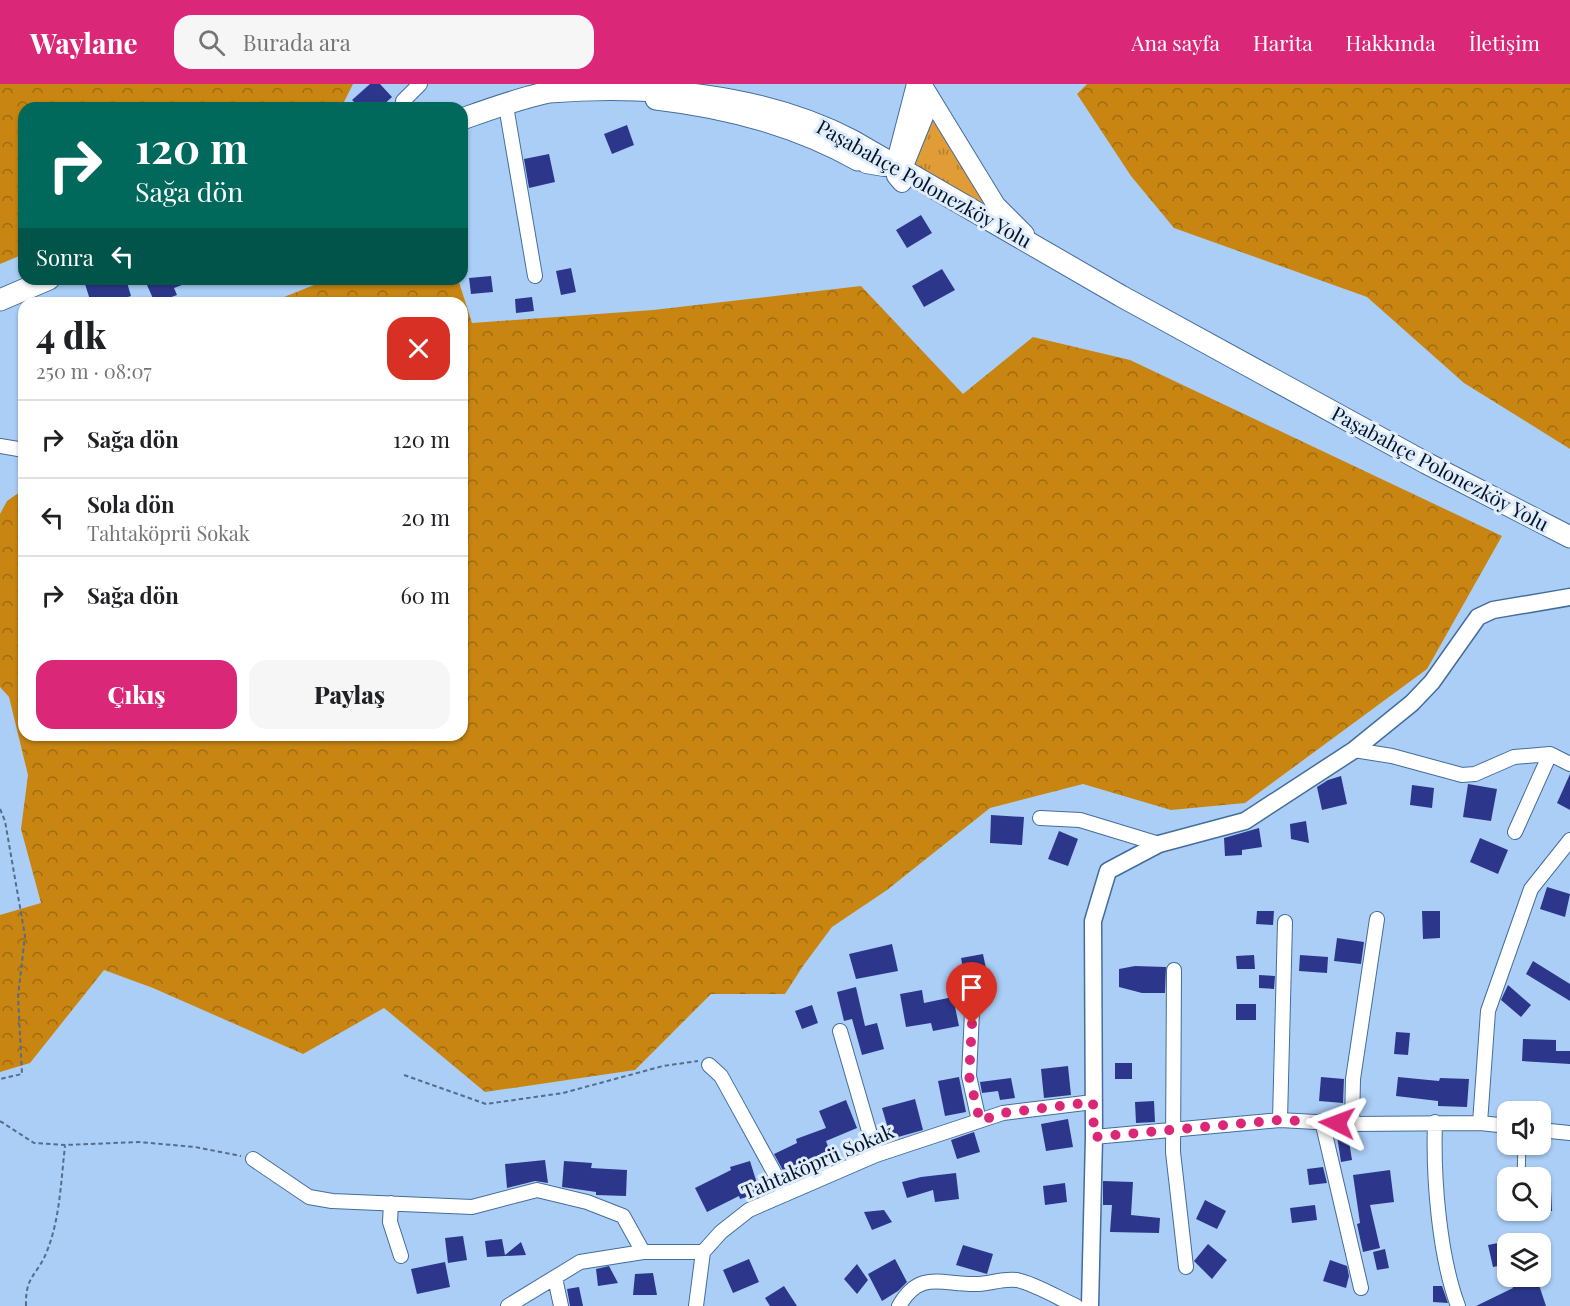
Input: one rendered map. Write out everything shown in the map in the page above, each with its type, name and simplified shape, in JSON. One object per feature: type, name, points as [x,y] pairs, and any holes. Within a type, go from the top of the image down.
[{"type":"main road","points":[[898,174],[908,124],[920,84]]},
{"type":"main road","points":[[898,174],[909,157],[925,114],[925,98],[920,84]]},
{"type":"main road","points":[[920,84],[999,210],[1056,259]]},
{"type":"main road","name":"Paşabahçe Polonezköy Yolu","points":[[468,117],[548,92],[580,86],[656,85],[734,95],[780,109],[828,128],[997,237],[1121,296]]},
{"type":"main road","name":"Paşabahçe Polonezköy Yolu","points":[[506,106],[616,97],[689,103],[778,125],[828,144],[866,164],[898,174],[1536,521],[1570,537]]},
{"type":"main road","points":[[828,128],[877,147],[892,143],[908,124]]},
{"type":"main road","points":[[0,300],[35,285]]},
{"type":"main road","name":"Paşabahçe Polonezköy Yolu","points":[[1311,399],[1435,455],[1570,524]]},
{"type":"street","points":[[403,102],[420,84]]},
{"type":"street","points":[[506,106],[535,276]]},
{"type":"street","points":[[0,446],[18,449]]},
{"type":"street","points":[[1536,521],[1570,549]]},
{"type":"street","points":[[1538,604],[1570,584]]},
{"type":"street","points":[[1090,1306],[1094,1137],[1093,921],[1108,871],[1159,844],[1245,821],[1354,750],[1412,703],[1432,682],[1478,617],[1493,610],[1570,597]]},
{"type":"street","points":[[1354,750],[1392,756],[1462,775],[1475,774],[1514,757],[1550,754],[1570,764]]},
{"type":"street","points":[[1515,831],[1550,754]]},
{"type":"street","points":[[1040,818],[1080,820],[1159,844]]},
{"type":"street","points":[[1480,1123],[1488,1011],[1530,889],[1570,840]]},
{"type":"street","points":[[1352,1124],[1353,1079],[1377,919]]},
{"type":"street","points":[[1280,1120],[1285,922]]},
{"type":"street","points":[[1174,970],[1173,1152],[1186,1267]]},
{"type":"street","points":[[962,991],[972,1012],[969,1076],[980,1121]]},
{"type":"street","points":[[840,1030],[876,1155]]},
{"type":"street","points":[[709,1065],[721,1076],[786,1194]]},
{"type":"street","name":"Tahtaköprü Sokak","points":[[703,1252],[721,1232],[749,1210],[876,1155],[1003,1113],[1093,1102]]},
{"type":"street","points":[[1094,1137],[1280,1120],[1352,1124],[1435,1122],[1497,1125]]},
{"type":"street","points":[[1322,1121],[1360,1288]]},
{"type":"street","points":[[1435,1122],[1434,1160],[1446,1262],[1458,1306]]},
{"type":"street","points":[[1551,1131],[1570,1133]]},
{"type":"street","points":[[253,1159],[309,1197],[472,1207],[537,1190],[587,1202],[623,1216],[643,1252]]},
{"type":"street","points":[[391,1203],[390,1222],[401,1256]]},
{"type":"street","points":[[508,1306],[524,1294],[580,1262],[643,1252],[703,1252],[696,1306]]},
{"type":"street","points":[[555,1278],[561,1306]]},
{"type":"street","points":[[899,1306],[907,1292],[926,1282],[977,1284],[998,1280],[1018,1280],[1076,1306]]},
{"type":"path","points":[[0,809],[5,821],[25,936],[18,996],[22,1074],[0,1079]]},
{"type":"path","points":[[404,1075],[486,1104],[563,1093],[663,1066],[698,1061],[709,1065]]},
{"type":"path","points":[[0,1121],[34,1143],[66,1145],[139,1142],[195,1147],[253,1159]]},
{"type":"path","points":[[26,1306],[29,1277],[47,1253],[55,1221],[66,1145]]},
{"type":"green space","points":[[0,84],[353,84],[344,102],[18,102],[18,256],[0,264]]},
{"type":"green space","points":[[1087,84],[1570,84],[1570,449],[1464,383],[1367,297],[1174,228],[1131,176],[1077,94]]},
{"type":"green space","points":[[931,104],[987,208],[914,164]]},
{"type":"green space","points":[[314,285],[460,285],[464,297],[284,297]]},
{"type":"green space","points":[[861,286],[963,394],[1033,337],[1130,360],[1502,536],[1427,669],[1245,803],[1171,810],[1083,784],[990,808],[887,890],[832,927],[785,994],[711,994],[635,1070],[485,1092],[384,1008],[303,1054],[153,988],[104,970],[30,1063],[0,1072],[0,915],[41,903],[21,829],[28,775],[20,741],[468,741],[468,310],[472,323],[653,310]]},
{"type":"green space","points":[[18,493],[18,734],[9,697],[0,687],[0,514],[7,501]]},
{"type":"building","points":[[370,84],[380,84],[392,97],[387,102],[354,102],[352,100]]},
{"type":"building","points":[[627,125],[634,145],[612,154],[604,134]]},
{"type":"building","points":[[549,154],[555,182],[529,188],[524,159]]},
{"type":"building","points":[[921,215],[932,233],[907,248],[896,230]]},
{"type":"building","points":[[571,268],[576,292],[561,295],[556,271]]},
{"type":"building","points":[[942,269],[955,290],[924,307],[912,286]]},
{"type":"building","points":[[491,276],[493,292],[471,294],[469,278]]},
{"type":"building","points":[[85,285],[128,285],[131,296],[128,297],[89,297]]},
{"type":"building","points":[[147,285],[182,285],[174,288],[177,295],[152,297]]},
{"type":"building","points":[[532,297],[534,311],[516,313],[515,299]]},
{"type":"building","points":[[1570,774],[1570,810],[1557,803]]},
{"type":"building","points":[[1341,776],[1347,804],[1322,810],[1317,787]]},
{"type":"building","points":[[1468,784],[1497,789],[1491,821],[1463,817]]},
{"type":"building","points":[[1412,785],[1434,788],[1432,808],[1410,805]]},
{"type":"building","points":[[991,815],[1024,817],[1022,845],[990,843]]},
{"type":"building","points":[[1306,821],[1309,843],[1291,839],[1290,824]]},
{"type":"building","points":[[1259,828],[1262,847],[1242,850],[1242,855],[1225,856],[1224,838]]},
{"type":"building","points":[[1059,831],[1078,839],[1068,866],[1048,859]]},
{"type":"building","points":[[1480,838],[1508,850],[1498,874],[1470,862]]},
{"type":"building","points":[[1547,887],[1570,894],[1565,917],[1540,909]]},
{"type":"building","points":[[1257,911],[1274,911],[1273,925],[1256,924]]},
{"type":"building","points":[[1422,911],[1440,911],[1440,938],[1423,939]]},
{"type":"building","points":[[1337,938],[1364,942],[1361,964],[1334,961]]},
{"type":"building","points":[[892,944],[898,971],[856,979],[849,954]]},
{"type":"building","points":[[983,954],[989,983],[970,986],[966,983],[961,958]]},
{"type":"building","points":[[1254,955],[1255,969],[1237,969],[1236,956]]},
{"type":"building","points":[[1300,955],[1328,957],[1327,973],[1299,971]]},
{"type":"building","points":[[1533,961],[1570,984],[1570,1001],[1526,974]]},
{"type":"building","points":[[1135,966],[1166,967],[1165,993],[1142,993],[1119,987],[1119,969]]},
{"type":"building","points":[[1259,975],[1275,976],[1274,989],[1259,988]]},
{"type":"building","points":[[1508,985],[1531,1005],[1521,1017],[1501,1000]]},
{"type":"building","points":[[856,987],[865,1026],[877,1023],[884,1049],[862,1055],[852,1019],[844,1021],[837,992]]},
{"type":"building","points":[[922,990],[924,1003],[953,997],[959,1026],[933,1031],[931,1023],[906,1027],[900,994]]},
{"type":"building","points":[[1236,1004],[1256,1004],[1256,1020],[1236,1020]]},
{"type":"building","points":[[812,1005],[818,1023],[802,1029],[795,1011]]},
{"type":"building","points":[[1396,1032],[1410,1033],[1408,1055],[1394,1054]]},
{"type":"building","points":[[1523,1039],[1556,1040],[1556,1051],[1570,1051],[1570,1064],[1522,1061]]},
{"type":"building","points":[[1115,1063],[1132,1063],[1132,1079],[1115,1079]]},
{"type":"building","points":[[1068,1066],[1071,1095],[1044,1098],[1041,1069]]},
{"type":"building","points":[[959,1077],[966,1112],[945,1116],[938,1081]]},
{"type":"building","points":[[1321,1077],[1344,1079],[1343,1103],[1319,1101]]},
{"type":"building","points":[[1398,1077],[1439,1081],[1440,1078],[1469,1079],[1467,1107],[1438,1106],[1438,1101],[1396,1096]]},
{"type":"building","points":[[1011,1078],[1015,1098],[1000,1100],[998,1091],[982,1093],[980,1082]]},
{"type":"building","points":[[915,1099],[923,1130],[891,1139],[882,1108]]},
{"type":"building","points":[[846,1100],[857,1128],[826,1141],[831,1155],[785,1174],[774,1154],[797,1143],[796,1139],[826,1128],[819,1111]]},
{"type":"building","points":[[1154,1101],[1155,1122],[1136,1123],[1135,1102]]},
{"type":"building","points":[[1068,1119],[1073,1147],[1046,1151],[1041,1124]]},
{"type":"building","points":[[974,1132],[980,1152],[957,1159],[951,1140]]},
{"type":"building","points":[[1348,1135],[1352,1160],[1341,1162],[1337,1136]]},
{"type":"building","points":[[545,1160],[548,1183],[535,1181],[507,1188],[505,1164]]},
{"type":"building","points":[[564,1161],[592,1163],[591,1168],[627,1170],[626,1196],[596,1195],[596,1192],[562,1187]]},
{"type":"building","points":[[750,1161],[760,1193],[740,1199],[739,1196],[707,1212],[695,1188],[731,1170],[730,1167]]},
{"type":"building","points":[[1323,1167],[1327,1183],[1309,1185],[1307,1169]]},
{"type":"building","points":[[1390,1170],[1394,1202],[1370,1205],[1380,1248],[1363,1252],[1357,1224],[1360,1223],[1353,1175]]},
{"type":"building","points":[[956,1173],[959,1199],[935,1202],[933,1190],[907,1198],[902,1182],[921,1177]]},
{"type":"building","points":[[1103,1181],[1133,1182],[1131,1215],[1160,1218],[1159,1233],[1110,1232],[1112,1205],[1103,1205]]},
{"type":"building","points":[[1065,1183],[1067,1202],[1045,1205],[1043,1186]]},
{"type":"building","points":[[1205,1200],[1226,1211],[1217,1229],[1196,1219]]},
{"type":"building","points":[[1315,1205],[1317,1220],[1292,1223],[1290,1208]]},
{"type":"building","points":[[884,1210],[892,1222],[872,1230],[864,1212]]},
{"type":"building","points":[[463,1236],[467,1260],[448,1263],[445,1238]]},
{"type":"building","points":[[502,1239],[505,1255],[521,1242],[526,1255],[487,1257],[485,1241]]},
{"type":"building","points":[[1497,1243],[1497,1266],[1493,1267],[1488,1245]]},
{"type":"building","points":[[1208,1244],[1227,1260],[1212,1279],[1194,1261]]},
{"type":"building","points":[[963,1245],[993,1254],[987,1274],[956,1265]]},
{"type":"building","points":[[1385,1249],[1389,1268],[1377,1270],[1373,1252]]},
{"type":"building","points":[[749,1259],[759,1282],[733,1293],[723,1270]]},
{"type":"building","points":[[895,1259],[907,1282],[882,1301],[868,1274]]},
{"type":"building","points":[[1330,1260],[1347,1266],[1349,1276],[1346,1288],[1323,1281]]},
{"type":"building","points":[[445,1262],[450,1287],[417,1294],[411,1269]]},
{"type":"building","points":[[857,1264],[868,1280],[857,1294],[844,1279]]},
{"type":"building","points":[[609,1266],[618,1283],[598,1286],[596,1269]]},
{"type":"building","points":[[653,1273],[657,1295],[633,1295],[635,1274]]},
{"type":"building","points":[[784,1286],[797,1306],[770,1306],[765,1298]]},
{"type":"building","points":[[1433,1286],[1442,1286],[1448,1303],[1433,1302]]},
{"type":"building","points":[[579,1287],[583,1306],[570,1306],[567,1289]]},
{"type":"building","points":[[1540,1287],[1546,1306],[1476,1306],[1513,1288]]},
{"type":"route","points":[[972,1024],[969,1076],[980,1121],[1003,1113],[1093,1102],[1094,1137],[1280,1120],[1337,1123]]}]
